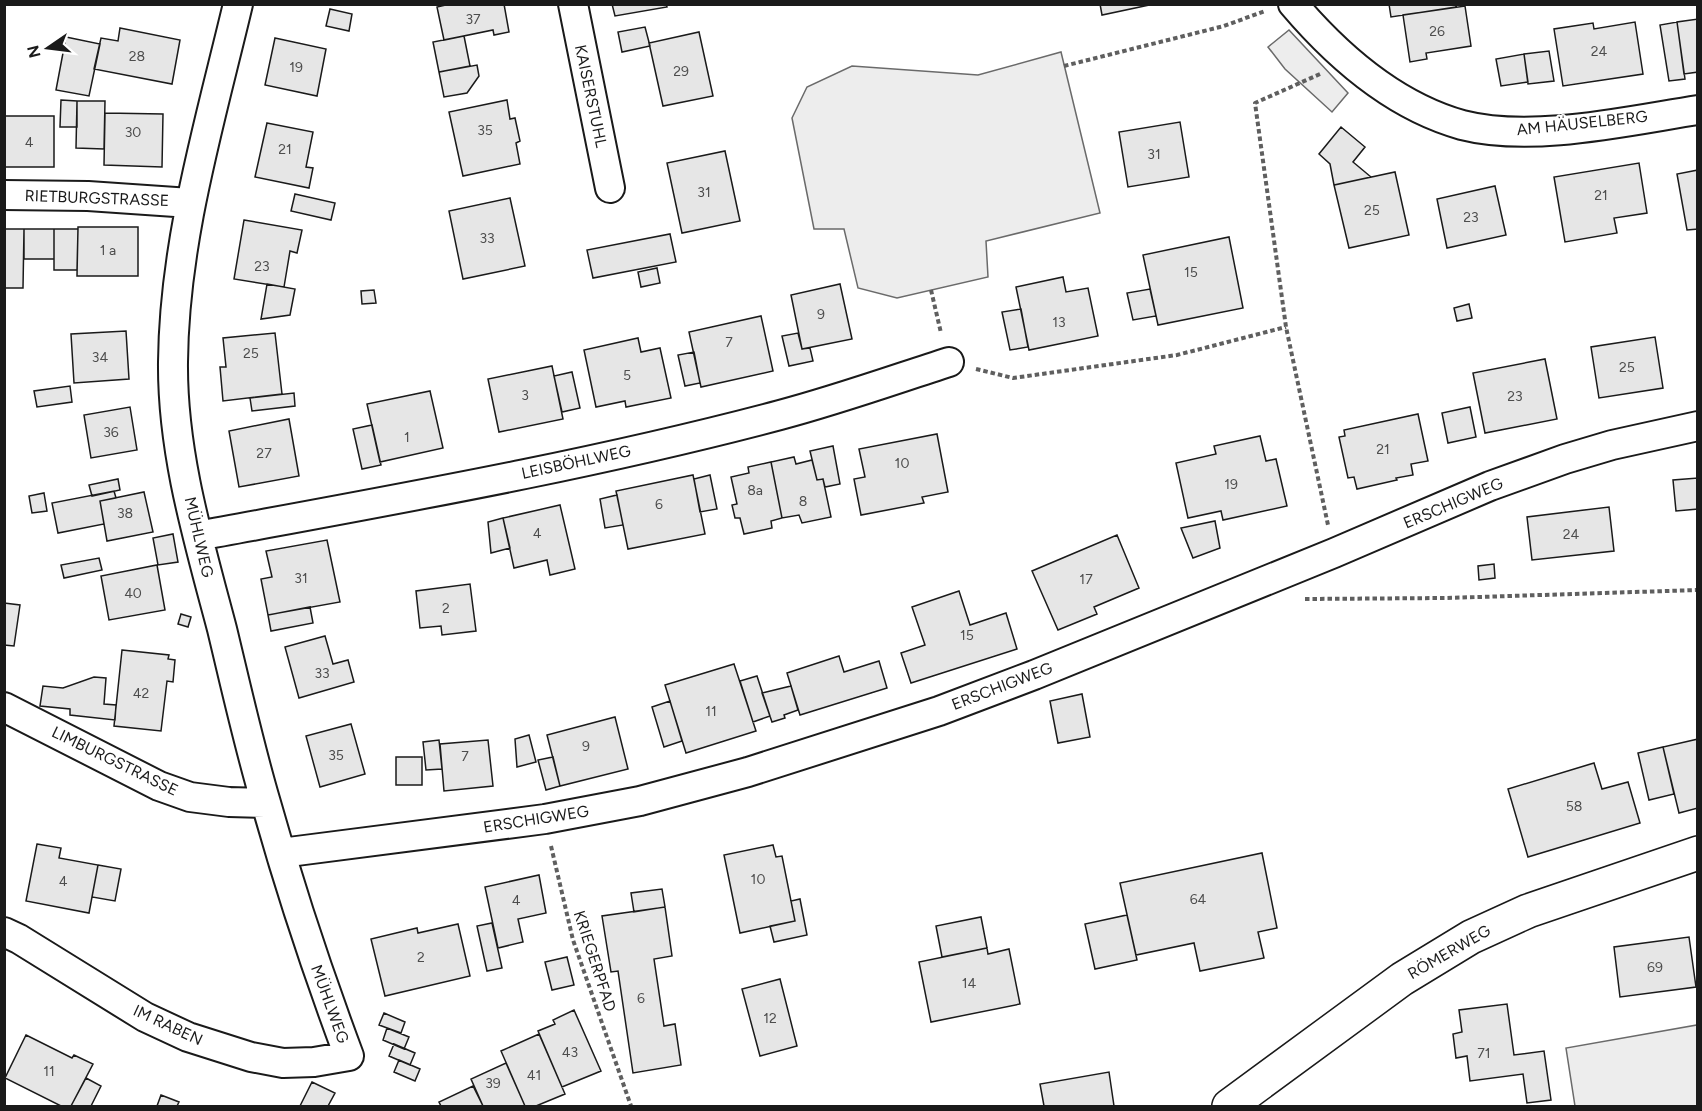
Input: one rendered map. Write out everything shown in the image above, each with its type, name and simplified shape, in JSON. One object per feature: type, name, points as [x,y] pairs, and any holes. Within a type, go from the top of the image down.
[{"type":"street","name":"MÜHLWEG","points":[[238,4],[190,203],[181,264],[173,361],[174,411],[182,465],[198,536],[266,802],[315,963],[350,1056]]},
{"type":"street","name":"KAISERSTUHL","points":[[573,4],[610,188]]},
{"type":"street","name":"AM HÄUSELBERG","points":[[1283,6],[1348,61],[1393,94],[1428,113],[1463,125],[1507,131],[1543,130],[1698,110]]},
{"type":"street","name":"RIETBURGSTRASSE","points":[[4,195],[88,196],[190,203]]},
{"type":"street","name":"LEISBÖHLWEG","points":[[198,536],[444,490],[698,435],[782,414],[949,362]]},
{"type":"street","name":"ERSCHIGWEG","points":[[281,853],[545,819],[640,801],[748,772],[896,725],[1034,675],[1334,553],[1490,486],[1612,445],[1698,426]]},
{"type":"street","name":"LIMBURGSTRASSE","points":[[4,707],[159,786],[190,797],[229,802],[266,802]]},
{"type":"street","name":"RÖMERWEG","points":[[1229,1107],[1402,979],[1470,937],[1539,907],[1698,854]]},
{"type":"street","name":"IM RABEN","points":[[4,932],[146,1017],[188,1037],[251,1058],[283,1063],[314,1062],[350,1056]]},
{"type":"path","points":[[1064,66],[1224,26],[1283,6]]},
{"type":"path","points":[[1334,553],[1286,327],[1255,103],[1348,61]]},
{"type":"path","points":[[931,290],[949,362],[1013,378],[1177,355],[1286,327]]},
{"type":"path","points":[[1269,579],[1296,598],[1314,600],[1698,590]]},
{"type":"path","name":"KRIEGERPFAD","points":[[545,819],[573,940],[631,1107]]},
{"type":"shaded area","points":[[1289,30],[1348,93],[1332,112],[1285,69],[1268,47]]},
{"type":"shaded area","points":[[1061,52],[1100,213],[986,241],[988,277],[897,298],[858,288],[844,229],[814,229],[792,118],[807,87],[852,66],[978,75]]},
{"type":"shaded area","points":[[1697,1025],[1697,1106],[1575,1106],[1566,1048]]},
{"type":"building","points":[[450,4],[504,4],[509,32],[494,35],[493,30],[444,40],[437,7]]},
{"type":"building","points":[[612,4],[666,4],[667,7],[615,16]]},
{"type":"building","points":[[1100,4],[1154,4],[1102,15]]},
{"type":"building","points":[[1389,4],[1456,4],[1456,7],[1391,17]]},
{"type":"building","points":[[1465,6],[1471,46],[1426,53],[1427,59],[1410,62],[1403,15]]},
{"type":"building","points":[[330,9],[352,14],[349,31],[326,26]]},
{"type":"building","points":[[1698,19],[1698,72],[1684,74],[1677,22]]},
{"type":"building","points":[[1635,22],[1643,74],[1563,86],[1554,29],[1593,23],[1594,29]]},
{"type":"building","points":[[1677,22],[1685,79],[1669,81],[1660,25]]},
{"type":"building","points":[[645,27],[650,46],[622,52],[618,32]]},
{"type":"building","points":[[120,28],[180,40],[172,84],[94,69],[101,38],[118,41]]},
{"type":"building","points":[[699,32],[713,96],[663,106],[649,43]]},
{"type":"building","points":[[464,36],[470,66],[439,72],[433,42]]},
{"type":"building","points":[[66,37],[100,44],[89,96],[56,90]]},
{"type":"building","points":[[275,38],[326,49],[317,96],[265,85]]},
{"type":"building","points":[[1549,51],[1554,81],[1528,84],[1524,54]]},
{"type":"building","points":[[1524,54],[1528,82],[1501,86],[1496,59]]},
{"type":"building","points":[[477,65],[479,76],[467,93],[444,97],[439,72]]},
{"type":"building","points":[[61,100],[77,101],[77,127],[60,127]]},
{"type":"building","points":[[507,100],[510,119],[515,118],[520,141],[516,143],[520,164],[463,176],[449,112]]},
{"type":"building","points":[[77,101],[105,101],[104,149],[76,148]]},
{"type":"building","points":[[105,113],[163,114],[162,167],[104,165]]},
{"type":"building","points":[[4,116],[54,116],[54,167],[4,167]]},
{"type":"building","points":[[1180,122],[1189,177],[1128,187],[1119,132]]},
{"type":"building","points":[[267,123],[313,132],[306,167],[313,168],[309,188],[255,177]]},
{"type":"building","points":[[1341,127],[1365,147],[1353,162],[1371,177],[1334,185],[1330,164],[1319,154]]},
{"type":"building","points":[[725,151],[740,221],[682,233],[667,163]]},
{"type":"building","points":[[1639,163],[1647,213],[1614,218],[1617,233],[1565,242],[1554,177]]},
{"type":"building","points":[[1698,170],[1698,229],[1687,230],[1677,174]]},
{"type":"building","points":[[1395,172],[1409,235],[1349,248],[1334,185]]},
{"type":"building","points":[[1495,186],[1506,235],[1447,248],[1437,199]]},
{"type":"building","points":[[295,194],[335,203],[331,220],[291,211]]},
{"type":"building","points":[[510,198],[525,266],[463,279],[449,211]]},
{"type":"building","points":[[244,220],[302,230],[297,253],[290,251],[284,287],[234,279]]},
{"type":"building","points":[[78,227],[138,227],[138,276],[77,276]]},
{"type":"building","points":[[4,229],[24,229],[23,288],[4,288]]},
{"type":"building","points":[[24,229],[54,229],[54,259],[24,259]]},
{"type":"building","points":[[54,229],[78,229],[77,270],[54,270]]},
{"type":"building","points":[[670,234],[676,262],[593,278],[587,250]]},
{"type":"building","points":[[1229,237],[1243,308],[1158,325],[1143,255]]},
{"type":"building","points":[[657,268],[660,283],[641,287],[638,272]]},
{"type":"building","points":[[1063,277],[1066,292],[1088,288],[1098,336],[1029,350],[1016,287]]},
{"type":"building","points":[[267,284],[295,289],[290,315],[261,319]]},
{"type":"building","points":[[840,284],[852,339],[802,349],[791,295]]},
{"type":"building","points":[[1150,289],[1156,316],[1133,320],[1127,293]]},
{"type":"building","points":[[374,290],[376,303],[362,304],[361,291]]},
{"type":"building","points":[[1469,304],[1472,318],[1457,321],[1454,308]]},
{"type":"building","points":[[1021,309],[1028,347],[1010,350],[1002,312]]},
{"type":"building","points":[[761,316],[773,371],[701,387],[689,332]]},
{"type":"building","points":[[126,331],[129,379],[74,383],[71,334]]},
{"type":"building","points":[[275,333],[282,394],[223,401],[220,367],[226,367],[223,338]]},
{"type":"building","points":[[798,333],[802,349],[810,348],[813,361],[789,366],[782,336]]},
{"type":"building","points":[[1655,337],[1663,388],[1599,398],[1591,347]]},
{"type":"building","points":[[638,338],[641,352],[660,348],[671,398],[626,407],[625,401],[596,407],[584,350]]},
{"type":"building","points":[[694,352],[700,383],[685,386],[678,355]]},
{"type":"building","points":[[1545,359],[1557,419],[1485,433],[1473,373]]},
{"type":"building","points":[[552,366],[563,419],[499,432],[488,379]]},
{"type":"building","points":[[572,372],[580,408],[562,412],[554,376]]},
{"type":"building","points":[[70,386],[72,402],[37,407],[34,391]]},
{"type":"building","points":[[430,391],[443,448],[380,462],[367,404]]},
{"type":"building","points":[[294,393],[295,406],[252,411],[250,398]]},
{"type":"building","points":[[130,407],[137,450],[91,458],[84,415]]},
{"type":"building","points":[[1470,407],[1476,437],[1448,443],[1442,413]]},
{"type":"building","points":[[1418,414],[1428,461],[1411,464],[1413,475],[1357,489],[1354,477],[1348,478],[1339,437],[1345,436],[1344,430]]},
{"type":"building","points":[[289,419],[299,476],[239,487],[229,431]]},
{"type":"building","points":[[372,425],[381,465],[362,469],[353,429]]},
{"type":"building","points":[[937,434],[948,492],[922,497],[924,503],[861,515],[854,479],[865,477],[859,449]]},
{"type":"building","points":[[1260,436],[1266,461],[1276,459],[1287,506],[1223,520],[1221,511],[1188,518],[1176,463],[1216,454],[1214,446]]},
{"type":"building","points":[[833,446],[840,484],[825,487],[823,479],[817,480],[810,451]]},
{"type":"building","points":[[794,457],[796,464],[812,460],[817,480],[823,479],[831,517],[802,523],[799,515],[782,518],[771,462]]},
{"type":"building","points":[[771,462],[782,518],[771,521],[772,528],[744,534],[740,518],[735,518],[732,505],[737,504],[731,477],[749,473],[748,467]]},
{"type":"building","points":[[693,475],[705,534],[628,549],[616,491]]},
{"type":"building","points":[[710,475],[717,509],[700,512],[694,479]]},
{"type":"building","points":[[1698,478],[1698,509],[1676,511],[1673,480]]},
{"type":"building","points":[[118,479],[120,490],[92,496],[89,485]]},
{"type":"building","points":[[114,491],[116,498],[100,501],[104,524],[58,533],[52,503]]},
{"type":"building","points":[[144,492],[153,532],[107,541],[100,501]]},
{"type":"building","points":[[44,493],[47,511],[32,513],[29,496]]},
{"type":"building","points":[[617,495],[623,525],[605,528],[600,499]]},
{"type":"building","points":[[560,505],[575,569],[550,575],[547,560],[514,568],[503,518]]},
{"type":"building","points":[[1609,507],[1614,551],[1532,560],[1527,517]]},
{"type":"building","points":[[503,518],[510,548],[491,553],[488,522]]},
{"type":"building","points":[[1215,521],[1220,548],[1193,558],[1181,528]]},
{"type":"building","points":[[173,534],[178,562],[158,565],[153,538]]},
{"type":"building","points":[[1117,535],[1139,588],[1094,607],[1097,614],[1058,630],[1032,571]]},
{"type":"building","points":[[327,540],[340,602],[268,615],[261,579],[272,577],[266,551]]},
{"type":"building","points":[[99,558],[102,570],[64,578],[61,565]]},
{"type":"building","points":[[1494,564],[1495,578],[1479,580],[1478,566]]},
{"type":"building","points":[[157,565],[165,610],[109,620],[101,576]]},
{"type":"building","points":[[470,584],[476,631],[442,635],[441,626],[420,628],[416,591]]},
{"type":"building","points":[[959,591],[970,625],[1006,613],[1017,649],[911,683],[901,653],[925,645],[912,607]]},
{"type":"building","points":[[4,603],[20,605],[14,646],[4,645]]},
{"type":"building","points":[[310,607],[313,623],[271,631],[268,615]]},
{"type":"building","points":[[181,614],[191,617],[188,627],[178,624]]},
{"type":"building","points":[[325,636],[333,664],[348,660],[354,682],[299,698],[285,647]]},
{"type":"building","points":[[122,650],[169,655],[168,659],[175,660],[173,682],[167,681],[161,731],[114,726]]},
{"type":"building","points":[[839,656],[844,672],[879,661],[887,688],[800,715],[787,673]]},
{"type":"building","points":[[734,664],[756,731],[686,753],[665,685]]},
{"type":"building","points":[[757,676],[770,716],[753,722],[740,681]]},
{"type":"building","points":[[94,677],[106,678],[104,704],[116,705],[115,720],[70,715],[70,709],[40,706],[43,686],[63,688]]},
{"type":"building","points":[[791,686],[798,710],[784,715],[785,718],[772,722],[762,693]]},
{"type":"building","points":[[1082,694],[1090,737],[1058,743],[1050,701]]},
{"type":"building","points":[[670,701],[682,741],[664,747],[652,707]]},
{"type":"building","points":[[615,717],[628,769],[560,786],[547,735]]},
{"type":"building","points":[[351,724],[365,774],[320,787],[306,736]]},
{"type":"building","points":[[529,735],[536,762],[517,767],[515,739]]},
{"type":"building","points":[[1698,739],[1698,808],[1679,813],[1663,747]]},
{"type":"building","points":[[439,740],[442,769],[426,770],[423,742]]},
{"type":"building","points":[[488,740],[493,786],[444,791],[440,744]]},
{"type":"building","points":[[1663,747],[1674,794],[1649,800],[1638,753]]},
{"type":"building","points":[[396,757],[422,757],[422,785],[396,785]]},
{"type":"building","points":[[553,757],[560,786],[546,790],[538,760]]},
{"type":"building","points":[[1594,763],[1602,789],[1628,782],[1640,823],[1528,857],[1508,789]]},
{"type":"building","points":[[37,844],[61,848],[59,858],[98,865],[89,913],[26,901]]},
{"type":"building","points":[[773,845],[776,857],[782,856],[795,921],[740,933],[724,855]]},
{"type":"building","points":[[1262,853],[1277,928],[1258,932],[1264,958],[1200,971],[1194,943],[1136,955],[1120,883]]},
{"type":"building","points":[[98,865],[121,869],[115,901],[92,897]]},
{"type":"building","points":[[539,875],[546,913],[518,919],[523,942],[498,948],[485,887]]},
{"type":"building","points":[[662,889],[665,907],[634,912],[631,893]]},
{"type":"building","points":[[800,899],[807,935],[774,942],[770,926],[795,921],[791,901]]},
{"type":"building","points":[[665,907],[672,956],[654,959],[664,1026],[675,1024],[681,1065],[633,1073],[618,971],[611,972],[602,916]]},
{"type":"building","points":[[1127,915],[1137,960],[1095,969],[1085,924]]},
{"type":"building","points":[[981,917],[987,948],[942,957],[936,926]]},
{"type":"building","points":[[492,923],[502,968],[487,971],[477,926]]},
{"type":"building","points":[[458,924],[470,976],[385,996],[371,939],[417,928],[418,933]]},
{"type":"building","points":[[1689,937],[1696,987],[1620,997],[1614,947]]},
{"type":"building","points":[[987,948],[988,954],[1009,949],[1020,1004],[931,1022],[919,962]]},
{"type":"building","points":[[567,957],[574,985],[552,990],[545,962]]},
{"type":"building","points":[[780,979],[797,1046],[760,1056],[742,989]]},
{"type":"building","points":[[1507,1004],[1514,1055],[1544,1051],[1551,1100],[1527,1103],[1523,1074],[1470,1081],[1467,1056],[1456,1058],[1453,1034],[1462,1032],[1459,1010]]},
{"type":"building","points":[[574,1010],[601,1071],[562,1087],[538,1031],[555,1024],[553,1020]]},
{"type":"building","points":[[384,1013],[405,1022],[401,1033],[379,1025]]},
{"type":"building","points":[[387,1028],[409,1037],[404,1049],[383,1040]]},
{"type":"building","points":[[539,1034],[565,1094],[536,1106],[525,1106],[501,1051]]},
{"type":"building","points":[[26,1035],[72,1058],[74,1055],[93,1064],[71,1106],[61,1106],[5,1078]]},
{"type":"building","points":[[394,1044],[415,1053],[410,1065],[389,1056]]},
{"type":"building","points":[[399,1060],[420,1069],[415,1081],[394,1072]]},
{"type":"building","points":[[506,1063],[525,1106],[483,1106],[471,1079]]},
{"type":"building","points":[[1109,1072],[1114,1106],[1044,1106],[1040,1084]]},
{"type":"building","points":[[86,1078],[101,1086],[91,1106],[71,1106]]},
{"type":"building","points":[[312,1082],[335,1093],[328,1106],[300,1106]]},
{"type":"building","points":[[473,1086],[483,1106],[441,1106],[439,1102]]},
{"type":"building","points":[[161,1095],[179,1102],[177,1106],[157,1106]]}]
